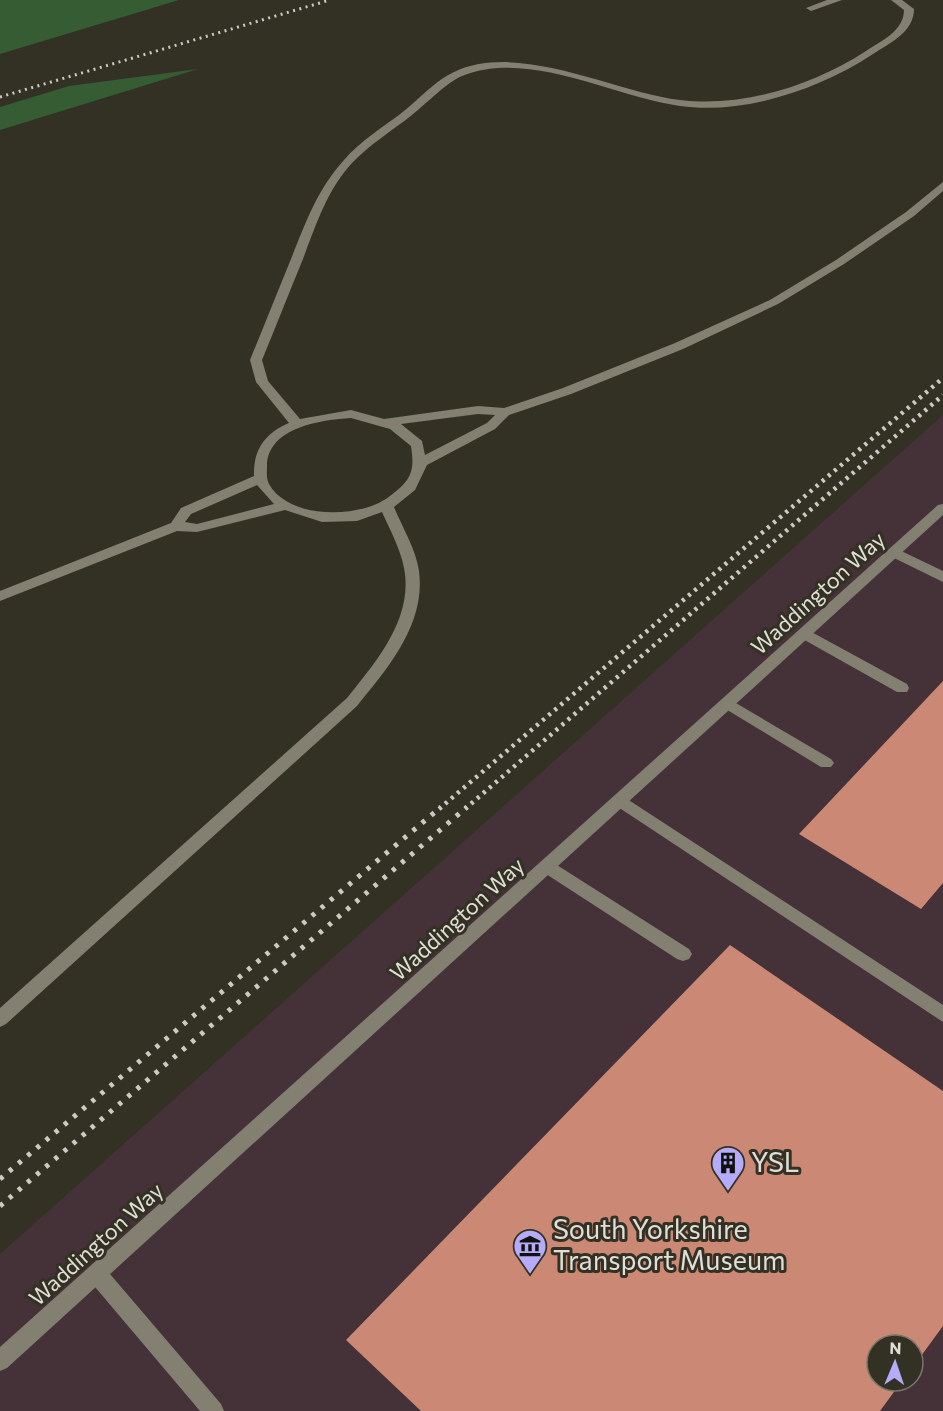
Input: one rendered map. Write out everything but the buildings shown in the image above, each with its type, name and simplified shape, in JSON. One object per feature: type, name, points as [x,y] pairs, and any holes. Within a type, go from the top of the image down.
[{"type":"street","points":[[811,8],[837,0]]},
{"type":"street","points":[[297,424],[262,382],[256,360],[323,194],[349,160],[457,74],[472,68],[523,65],[679,103],[710,107],[733,104],[798,87],[861,59],[906,25],[910,16],[909,9],[896,0]]},
{"type":"street","points":[[387,422],[412,439],[422,462],[420,475],[413,487],[387,507],[349,517],[328,517],[309,514],[286,505],[266,490],[260,478],[259,466],[262,453],[270,442],[297,424],[323,416],[351,414],[387,422],[478,410],[505,412],[567,391],[679,346],[774,302],[840,262],[910,214],[943,185]]},
{"type":"street","points":[[422,462],[491,426],[505,412]]},
{"type":"street","points":[[176,525],[186,511],[260,478]]},
{"type":"street","points":[[0,596],[176,525],[196,528],[286,505]]},
{"type":"street","points":[[0,1020],[352,702],[394,648],[411,606],[412,570],[387,507]]},
{"type":"street","name":"Waddington Way","points":[[0,1361],[549,867],[943,508]]},
{"type":"street","points":[[895,553],[943,577]]},
{"type":"street","points":[[806,634],[902,688]]},
{"type":"street","points":[[729,704],[826,763]]},
{"type":"street","points":[[621,801],[943,1014]]},
{"type":"street","points":[[549,867],[683,954]]},
{"type":"street","points":[[98,1274],[214,1411]]},
{"type":"shaded area","points":[[943,415],[943,1411],[0,1411],[0,1254]]},
{"type":"green space","points":[[0,0],[179,0],[0,54]]},
{"type":"green space","points":[[198,69],[0,130],[0,107],[69,86]]},
{"type":"railway","points":[[0,97],[330,0]]},
{"type":"railway","points":[[439,809],[943,378]]},
{"type":"railway","points":[[465,809],[943,395]]},
{"type":"railway","points":[[0,1179],[441,807]]},
{"type":"railway","points":[[0,1206],[467,807]]},
{"type":"place","name":"YSL","points":[[728,1192]]},
{"type":"place","name":"South Yorkshire Transport Museum","points":[[530,1275]]}]
